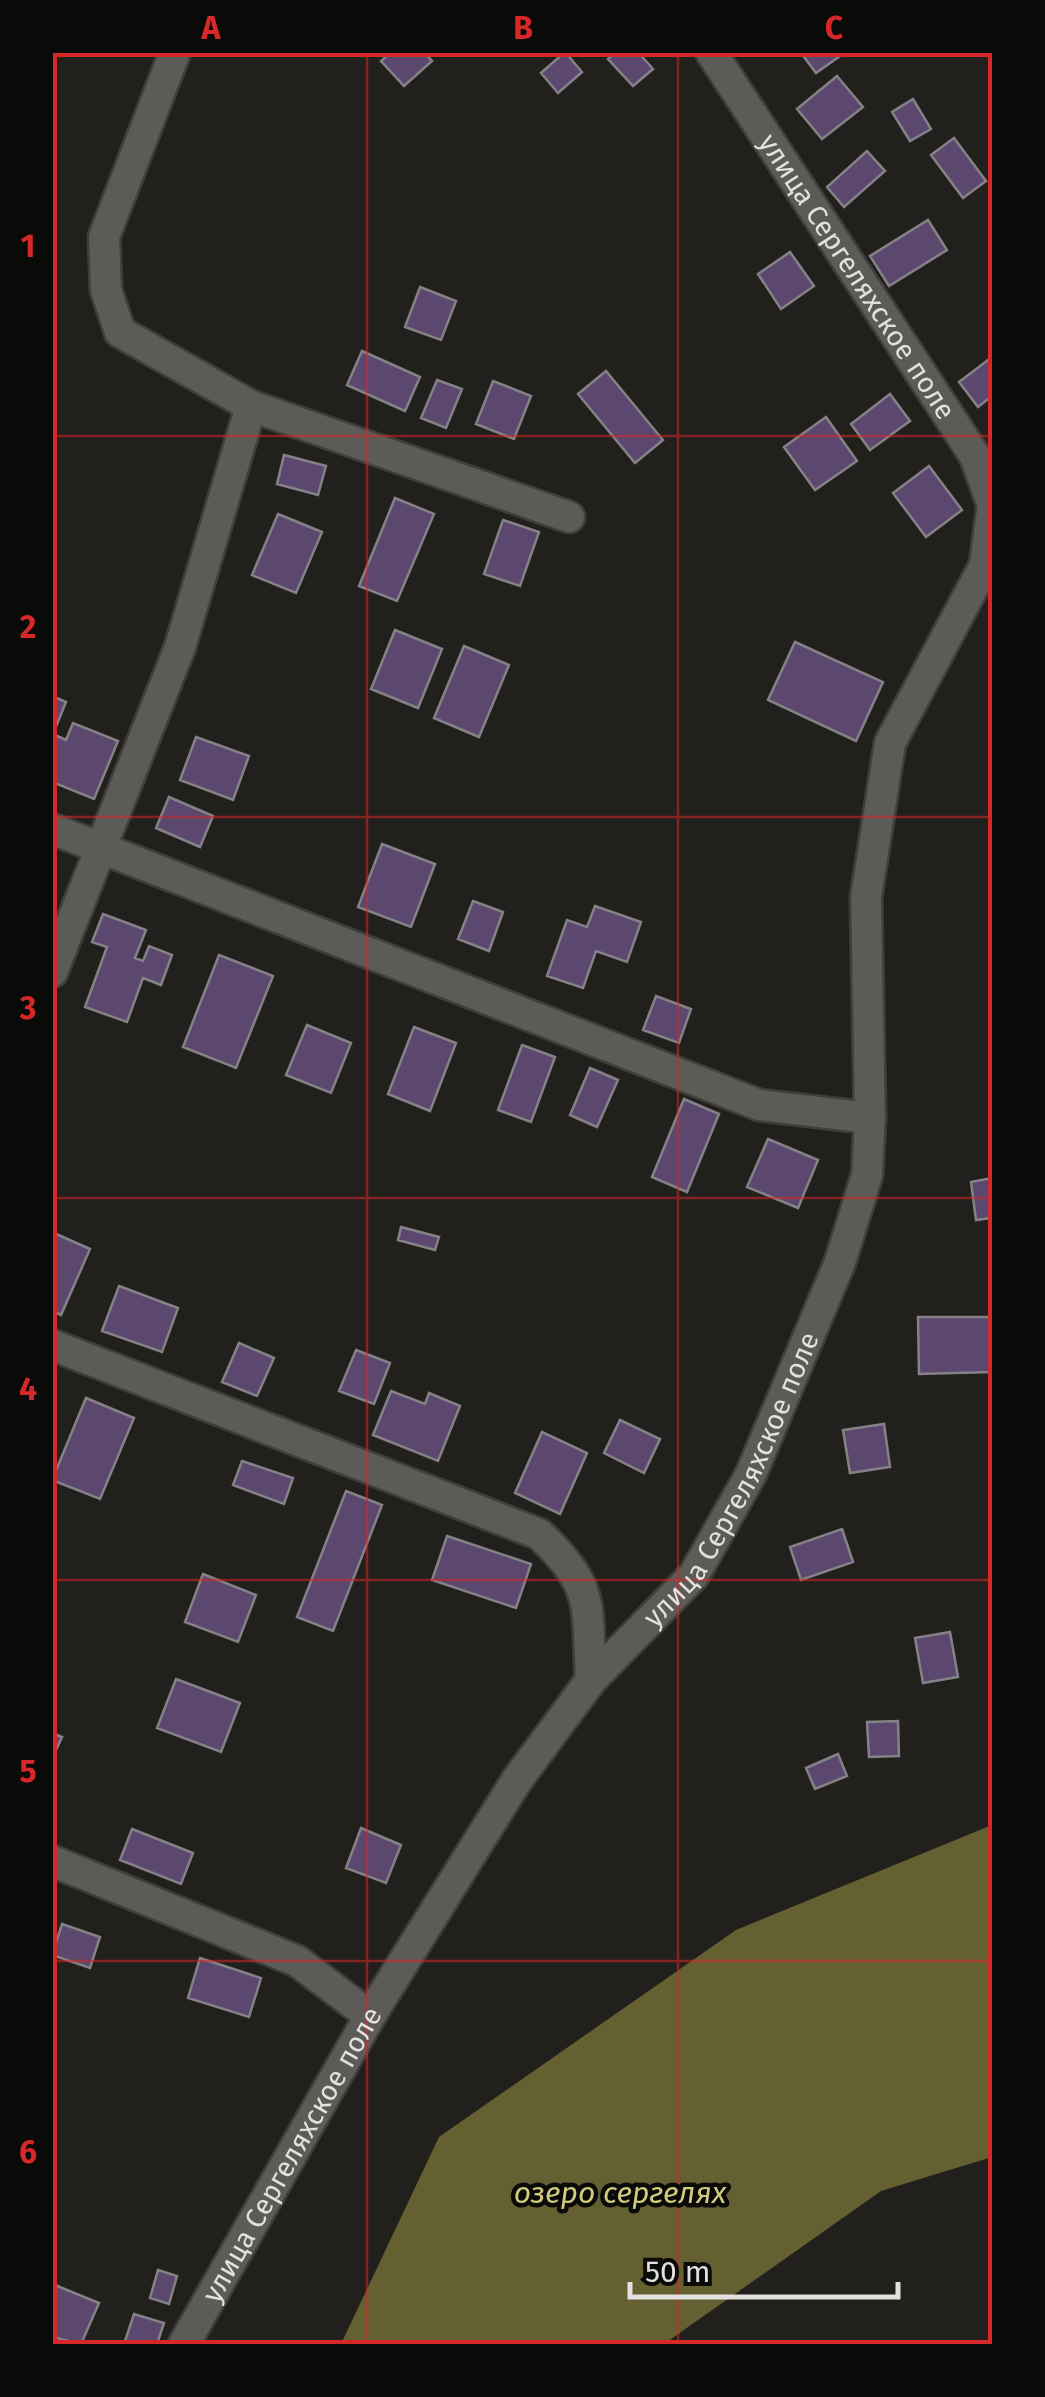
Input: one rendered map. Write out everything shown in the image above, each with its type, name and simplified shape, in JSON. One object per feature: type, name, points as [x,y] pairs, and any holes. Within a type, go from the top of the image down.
[{"type":"street","points":[[175,52],[104,236],[106,290],[120,332],[251,406],[568,517]]},
{"type":"street","name":"улица Сергеляхское поле","points":[[184,2344],[370,2016],[516,1780],[591,1680],[694,1574],[751,1474],[840,1262],[867,1175],[870,1118],[866,897],[890,743],[985,565],[992,506],[975,456],[711,52]]},
{"type":"street","points":[[52,972],[180,648],[251,406]]},
{"type":"street","points":[[52,829],[760,1104],[870,1118]]},
{"type":"street","points":[[52,1345],[538,1534],[568,1561],[585,1588],[591,1680]]},
{"type":"street","points":[[52,1861],[297,1961],[370,2016]]},
{"type":"water","name":"озеро сергелях","points":[[992,1825],[992,2157],[881,2191],[664,2344],[341,2344],[439,2137],[736,1930]]},
{"type":"building","points":[[391,52],[424,52],[432,61],[404,86],[381,61]]},
{"type":"building","points":[[565,52],[582,72],[558,93],[541,73]]},
{"type":"building","points":[[616,52],[638,52],[653,69],[633,86],[608,59]]},
{"type":"building","points":[[838,52],[840,56],[816,73],[801,53]]},
{"type":"building","points":[[837,76],[863,107],[822,139],[797,109]]},
{"type":"building","points":[[913,99],[931,129],[910,141],[892,112]]},
{"type":"building","points":[[954,138],[986,181],[963,198],[931,155]]},
{"type":"building","points":[[867,151],[885,171],[844,207],[827,187]]},
{"type":"building","points":[[928,220],[947,250],[889,286],[870,256]]},
{"type":"building","points":[[790,252],[814,286],[781,309],[758,274]]},
{"type":"building","points":[[420,287],[456,301],[441,340],[405,327]]},
{"type":"building","points":[[362,351],[420,377],[405,411],[347,385]]},
{"type":"building","points":[[992,357],[992,396],[978,407],[959,382]]},
{"type":"building","points":[[606,371],[663,440],[635,463],[578,394]]},
{"type":"building","points":[[437,380],[462,389],[446,428],[421,418]]},
{"type":"building","points":[[493,381],[531,396],[514,439],[476,424]]},
{"type":"building","points":[[890,394],[910,421],[870,450],[851,424]]},
{"type":"building","points":[[826,417],[857,461],[815,490],[784,447]]},
{"type":"building","points":[[284,455],[326,466],[318,495],[277,484]]},
{"type":"building","points":[[929,466],[962,510],[926,537],[893,493]]},
{"type":"building","points":[[395,498],[434,514],[397,601],[359,586]]},
{"type":"building","points":[[278,514],[322,532],[296,593],[252,575]]},
{"type":"building","points":[[503,520],[539,532],[520,586],[484,574]]},
{"type":"building","points":[[395,630],[442,649],[418,708],[371,689]]},
{"type":"building","points":[[795,642],[883,682],[856,741],[768,700]]},
{"type":"building","points":[[464,646],[509,665],[479,737],[434,718]]},
{"type":"building","points":[[52,696],[66,702],[53,734],[66,740],[73,723],[118,741],[94,799],[52,782]]},
{"type":"building","points":[[196,737],[249,756],[233,800],[180,780]]},
{"type":"building","points":[[169,797],[213,816],[200,847],[156,828]]},
{"type":"building","points":[[382,844],[435,864],[411,927],[358,907]]},
{"type":"building","points":[[473,901],[503,912],[489,951],[458,939]]},
{"type":"building","points":[[595,906],[641,922],[627,962],[596,951],[583,988],[547,976],[567,920],[587,927]]},
{"type":"building","points":[[103,914],[146,930],[135,958],[143,961],[149,946],[172,955],[161,985],[143,978],[127,1022],[85,1007],[107,947],[92,942]]},
{"type":"building","points":[[219,955],[273,976],[236,1068],[183,1047]]},
{"type":"building","points":[[656,996],[691,1009],[679,1043],[643,1030]]},
{"type":"building","points":[[307,1025],[351,1043],[331,1093],[286,1075]]},
{"type":"building","points":[[414,1027],[456,1043],[430,1111],[388,1094]]},
{"type":"building","points":[[522,1045],[555,1057],[531,1122],[498,1110]]},
{"type":"building","points":[[590,1068],[618,1080],[597,1127],[570,1115]]},
{"type":"building","points":[[684,1099],[719,1114],[687,1192],[652,1177]]},
{"type":"building","points":[[768,1139],[818,1160],[798,1208],[747,1187]]},
{"type":"building","points":[[992,1178],[992,1218],[976,1220],[971,1182]]},
{"type":"building","points":[[401,1227],[439,1237],[435,1250],[398,1240]]},
{"type":"building","points":[[54,1233],[90,1249],[61,1315],[52,1311]]},
{"type":"building","points":[[119,1286],[178,1308],[162,1352],[102,1331]]},
{"type":"building","points":[[918,1317],[992,1317],[992,1372],[919,1374]]},
{"type":"building","points":[[239,1343],[274,1358],[257,1396],[222,1382]]},
{"type":"building","points":[[356,1350],[390,1363],[374,1404],[339,1391]]},
{"type":"building","points":[[391,1391],[425,1404],[429,1393],[460,1406],[438,1461],[373,1435]]},
{"type":"building","points":[[86,1398],[134,1418],[100,1499],[52,1480]]},
{"type":"building","points":[[620,1420],[660,1439],[644,1473],[604,1453]]},
{"type":"building","points":[[884,1424],[890,1467],[850,1473],[843,1430]]},
{"type":"building","points":[[542,1432],[587,1453],[560,1514],[515,1493]]},
{"type":"building","points":[[242,1461],[293,1478],[284,1504],[233,1485]]},
{"type":"building","points":[[346,1491],[382,1505],[333,1631],[297,1617]]},
{"type":"building","points":[[842,1529],[853,1562],[801,1580],[790,1547]]},
{"type":"building","points":[[447,1536],[531,1564],[516,1608],[432,1580]]},
{"type":"building","points":[[203,1574],[256,1595],[238,1642],[185,1622]]},
{"type":"building","points":[[950,1632],[958,1677],[923,1683],[915,1638]]},
{"type":"building","points":[[176,1679],[240,1703],[221,1752],[157,1728]]},
{"type":"building","points":[[898,1721],[899,1756],[869,1757],[867,1722]]},
{"type":"building","points":[[52,1733],[62,1737],[52,1759]]},
{"type":"building","points":[[838,1754],[847,1776],[815,1789],[806,1768]]},
{"type":"building","points":[[361,1828],[401,1845],[386,1883],[346,1868]]},
{"type":"building","points":[[132,1829],[193,1853],[181,1884],[120,1860]]},
{"type":"building","points":[[62,1924],[100,1937],[90,1968],[52,1955]]},
{"type":"building","points":[[200,1958],[261,1978],[249,2017],[188,1998]]},
{"type":"building","points":[[158,2270],[177,2276],[169,2304],[150,2298]]},
{"type":"building","points":[[55,2285],[99,2303],[81,2344],[52,2337]]},
{"type":"building","points":[[134,2314],[164,2323],[157,2344],[124,2344]]}]
